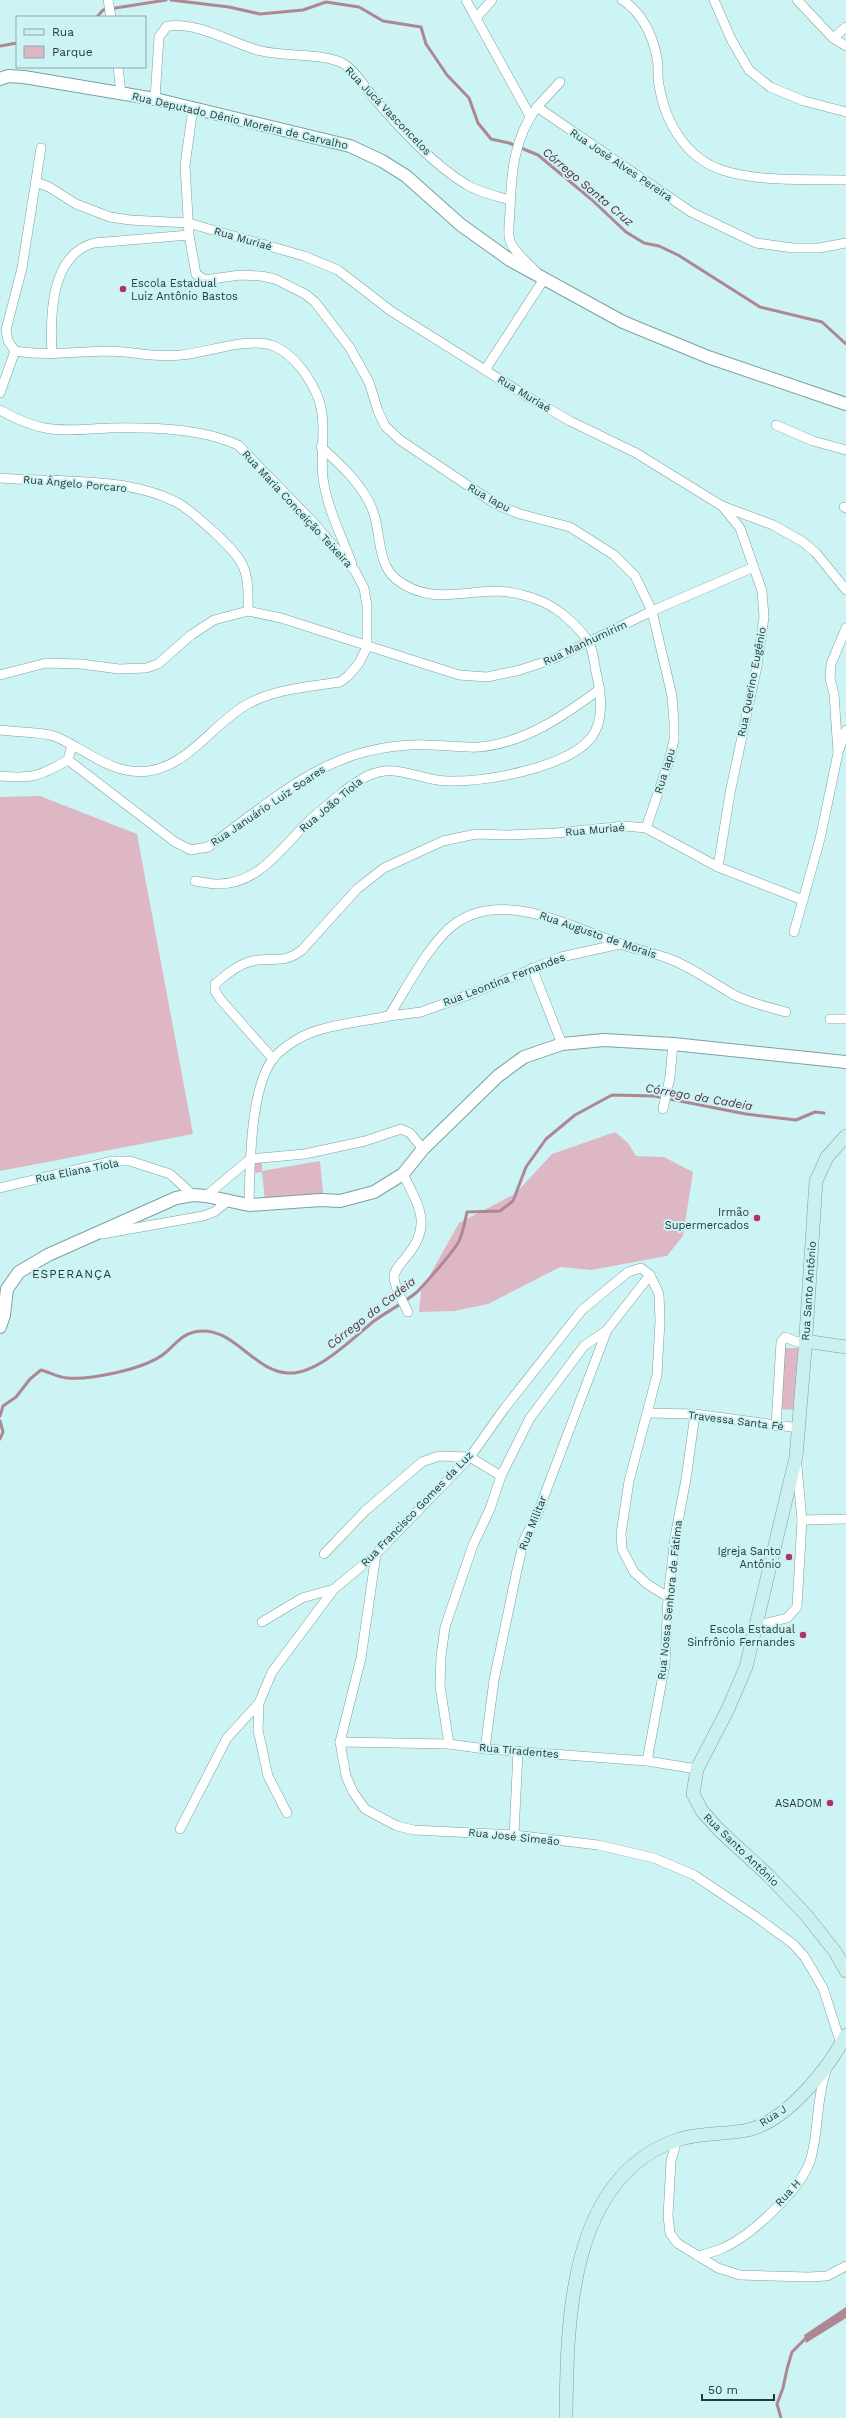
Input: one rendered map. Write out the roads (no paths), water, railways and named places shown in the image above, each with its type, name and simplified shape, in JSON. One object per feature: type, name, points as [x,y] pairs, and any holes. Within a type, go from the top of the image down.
[{"type":"main road","name":"Rua Santo Antônio","points":[[846,1136],[827,1157],[816,1181],[796,1457],[780,1520],[758,1624],[746,1667],[728,1709],[697,1769],[693,1794],[702,1812],[806,1915],[836,1953],[846,1971]]},
{"type":"main road","points":[[805,1342],[846,1347]]},
{"type":"main road","name":"Rua J","points":[[566,2418],[575,2285],[590,2225],[613,2185],[629,2167],[650,2151],[677,2140],[749,2130],[766,2123],[782,2112],[828,2066],[844,2040]]},
{"type":"street","points":[[466,0],[477,17],[530,116]]},
{"type":"street","points":[[477,17],[492,0]]},
{"type":"street","points":[[622,0],[637,12],[650,34],[657,59],[659,85],[668,118],[680,139],[700,160],[726,171],[749,175],[846,180]]},
{"type":"street","points":[[714,0],[731,39],[749,70],[770,87],[804,101],[846,112]]},
{"type":"street","points":[[797,0],[833,38],[846,46]]},
{"type":"street","points":[[108,1],[111,16]]},
{"type":"street","name":"Rua Jucá Vasconcelos","points":[[155,99],[159,37],[167,26],[187,27],[213,34],[255,50],[282,55],[332,59],[344,64],[352,71],[378,104],[449,172],[468,185],[488,194],[510,200]]},
{"type":"street","points":[[833,38],[846,27]]},
{"type":"street","points":[[118,68],[121,93]]},
{"type":"street","name":"Rua Deputado Dênio Moreira de Carvalho","points":[[3,76],[63,82],[155,99],[333,142],[366,153],[406,176],[478,238],[510,260],[623,322],[708,357],[846,404]]},
{"type":"street","points":[[485,370],[542,278],[510,241],[510,177],[521,136],[530,116],[560,82]]},
{"type":"street","name":"Rua José Alves Pereira","points":[[537,107],[691,212],[756,243],[793,248],[819,248],[846,243]]},
{"type":"street","points":[[52,354],[50,326],[52,303],[62,275],[71,257],[80,248],[94,243],[189,235],[185,165],[193,108]]},
{"type":"street","points":[[15,351],[8,341],[6,330],[22,268],[41,148]]},
{"type":"street","name":"Rua Muriaé","points":[[36,182],[49,187],[76,204],[110,217],[130,220],[188,223],[304,256],[338,270],[391,311],[570,421],[636,453],[722,506],[773,525],[804,542],[816,553],[846,590]]},
{"type":"street","name":"Rua Iapu","points":[[189,235],[196,274],[200,279],[210,280],[240,275],[261,276],[293,287],[310,298],[350,348],[369,382],[378,411],[385,426],[400,440],[497,505],[520,514],[570,527],[614,555],[635,576],[652,611],[672,696],[674,740],[646,828]]},
{"type":"street","points":[[15,351],[52,354],[105,351],[180,356],[244,345],[272,345],[286,352],[298,364],[318,399],[324,427],[321,447],[323,480],[328,502],[355,571]]},
{"type":"street","points":[[0,393],[15,351]]},
{"type":"street","name":"Rua Maria Conceição Teixeira","points":[[0,410],[19,420],[46,428],[119,428],[177,431],[222,438],[238,445],[312,521],[355,571],[364,588],[367,606],[367,647]]},
{"type":"street","points":[[776,425],[813,441],[846,450]]},
{"type":"street","points":[[321,447],[351,478],[373,510],[386,568],[398,581],[418,590],[448,596],[498,591],[523,595],[545,603],[560,612],[589,642]]},
{"type":"street","name":"Rua Ângelo Porcaro","points":[[0,478],[88,483],[157,494],[178,502],[198,517],[245,568],[248,587],[248,611]]},
{"type":"street","name":"Rua Querino Eugênio","points":[[718,867],[730,793],[762,639],[764,617],[762,591],[740,528],[722,506]]},
{"type":"street","name":"Rua Manhumirim","points":[[248,611],[281,618],[367,647],[398,655],[458,675],[487,676],[520,670],[553,659],[652,611],[754,567]]},
{"type":"street","points":[[1,675],[46,663],[82,664],[119,669],[146,668],[158,664],[191,635],[214,620],[248,611]]},
{"type":"street","points":[[838,753],[834,694],[830,679],[831,664],[846,628]]},
{"type":"street","name":"Rua João Tiola","points":[[195,881],[218,885],[243,880],[259,871],[274,859],[309,822],[340,795],[363,777],[374,773],[389,771],[447,781],[499,777],[558,759],[578,750],[591,737],[599,722],[600,689],[589,642]]},
{"type":"street","points":[[0,730],[53,736],[72,745],[104,764],[125,770],[149,771],[169,765],[192,749],[233,713],[264,696],[340,682],[352,671],[367,647]]},
{"type":"street","name":"Rua Januário Luiz Soares","points":[[68,760],[175,842],[198,850],[208,847],[300,782],[326,767],[347,758],[397,747],[427,745],[464,748],[496,744],[524,735],[556,721],[600,689]]},
{"type":"street","points":[[794,932],[820,839],[838,753],[846,730]]},
{"type":"street","points":[[0,776],[22,778],[41,775],[68,760],[72,745]]},
{"type":"street","name":"Rua Muriaé","points":[[273,1059],[221,1000],[215,992],[215,984],[232,971],[246,963],[259,960],[286,960],[293,957],[302,950],[357,889],[379,872],[416,852],[443,841],[476,834],[556,833],[625,826],[646,828],[718,867],[803,900]]},
{"type":"street","name":"Rua Augusto de Morais","points":[[389,1016],[434,946],[456,923],[472,914],[499,911],[523,911],[551,918],[620,944],[670,959],[735,995],[786,1012]]},
{"type":"street","name":"Rua Leontina Fernandes","points":[[389,1016],[421,1012],[471,994],[561,957],[620,944]]},
{"type":"street","points":[[532,968],[562,1044]]},
{"type":"street","points":[[249,1205],[250,1159],[260,1090],[273,1059],[296,1040],[324,1029],[389,1016]]},
{"type":"street","points":[[830,1019],[846,1020]]},
{"type":"street","points":[[0,1327],[4,1315],[7,1289],[18,1272],[48,1255],[92,1236],[155,1205],[176,1198],[193,1195],[206,1196],[249,1205],[321,1200],[340,1201],[358,1198],[374,1192],[402,1174],[424,1149],[498,1076],[524,1057],[562,1044],[586,1040],[672,1044],[846,1062]]},
{"type":"street","points":[[664,1106],[670,1078],[672,1044]]},
{"type":"street","points":[[206,1196],[250,1159],[305,1154],[365,1141],[401,1129],[410,1133],[424,1149]]},
{"type":"street","name":"Rua Eliana Tiola","points":[[0,1188],[112,1162],[130,1162],[170,1174],[193,1195]]},
{"type":"street","points":[[402,1174],[419,1206],[421,1234],[416,1244],[395,1272],[395,1283],[406,1309]]},
{"type":"street","points":[[92,1236],[204,1216],[228,1201]]},
{"type":"street","name":"Rua Francisco Gomes da Luz","points":[[287,1813],[268,1776],[258,1730],[259,1703],[272,1672],[334,1589],[376,1554],[470,1457],[504,1409],[582,1310],[628,1272],[640,1268],[650,1275]]},
{"type":"street","points":[[450,1744],[440,1686],[445,1628],[473,1545],[490,1509],[501,1476],[530,1418],[557,1380],[584,1346],[607,1330],[650,1275],[659,1294],[660,1321],[657,1375],[628,1480],[621,1534],[622,1549],[634,1572],[647,1584],[668,1597]]},
{"type":"street","name":"Rua Militar","points":[[485,1749],[494,1680],[524,1540],[537,1515],[607,1330]]},
{"type":"street","points":[[776,1426],[781,1342],[785,1337],[797,1342],[805,1342]]},
{"type":"street","name":"Travessa Santa Fé","points":[[648,1412],[695,1414],[799,1428]]},
{"type":"street","name":"Rua Nossa Senhora de Fátima","points":[[647,1761],[665,1664],[668,1597],[675,1537],[686,1479],[695,1414]]},
{"type":"street","points":[[324,1554],[365,1511],[422,1462],[438,1456],[470,1457],[501,1476]]},
{"type":"street","name":"Rua Santo Antônio","points":[[758,1624],[787,1618],[797,1607],[802,1520],[796,1457]]},
{"type":"street","points":[[802,1520],[846,1519]]},
{"type":"street","name":"Rua José Simeão","points":[[376,1554],[361,1658],[340,1742],[346,1776],[353,1792],[365,1809],[378,1818],[397,1826],[414,1830],[514,1835],[598,1846],[654,1858],[694,1875],[755,1916],[793,1944],[804,1956],[823,1988],[844,2040]]},
{"type":"street","points":[[262,1622],[302,1598],[334,1589]]},
{"type":"street","points":[[180,1829],[228,1738],[259,1703]]},
{"type":"street","name":"Rua Tiradentes","points":[[340,1742],[450,1744],[485,1749],[647,1761],[697,1769]]},
{"type":"street","points":[[514,1835],[518,1751]]},
{"type":"street","name":"Rua H","points":[[698,2256],[721,2249],[736,2241],[761,2221],[796,2189],[811,2159],[821,2085],[828,2066]]},
{"type":"street","points":[[677,2140],[671,2161],[669,2182],[670,2233],[677,2243],[718,2268],[740,2275],[809,2278],[827,2276],[846,2266]]},
{"type":"waterway","name":"Córrego Santa Cruz","points":[[98,16],[103,10],[166,0]]},
{"type":"waterway","name":"Córrego Santa Cruz","points":[[171,0],[229,7],[260,14],[303,10],[326,2],[359,7],[383,21],[421,27],[426,44],[447,75],[469,98],[478,123],[491,139],[509,143],[538,155],[591,199],[626,232],[644,243],[659,246],[678,255],[760,307],[822,322],[846,344]]},
{"type":"waterway","name":"Córrego Santa Cruz","points":[[0,46],[16,43]]},
{"type":"waterway","name":"Córrego da Cadeia","points":[[0,1416],[3,1406],[16,1397],[30,1379],[41,1370],[67,1378],[90,1377],[118,1372],[156,1359],[181,1338],[194,1332],[208,1331],[220,1334],[275,1371],[288,1373],[299,1372],[311,1368],[334,1354],[374,1321],[417,1292],[459,1241],[467,1212],[500,1211],[513,1201],[526,1167],[546,1139],[575,1115],[612,1095],[654,1096],[746,1114],[796,1120],[815,1112],[824,1113]]},
{"type":"waterway","name":"Córrego da Cadeia","points":[[0,1421],[3,1432],[0,1439]]},
{"type":"waterway","points":[[781,2418],[777,2404],[783,2388],[792,2352],[807,2337]]},
{"type":"place","name":"Escola Estadual Luiz Antônio Bastos","points":[[123,289]]},
{"type":"place","name":"Irmão Supermercados","points":[[757,1218]]},
{"type":"place","name":"Igreja Santo Antônio","points":[[789,1557]]},
{"type":"place","name":"Escola Estadual Sinfrônio Fernandes","points":[[803,1635]]},
{"type":"place","name":"ASADOM","points":[[830,1803]]},
{"type":"district","name":"ESPERANÇA","points":[[72,1274]]}]
